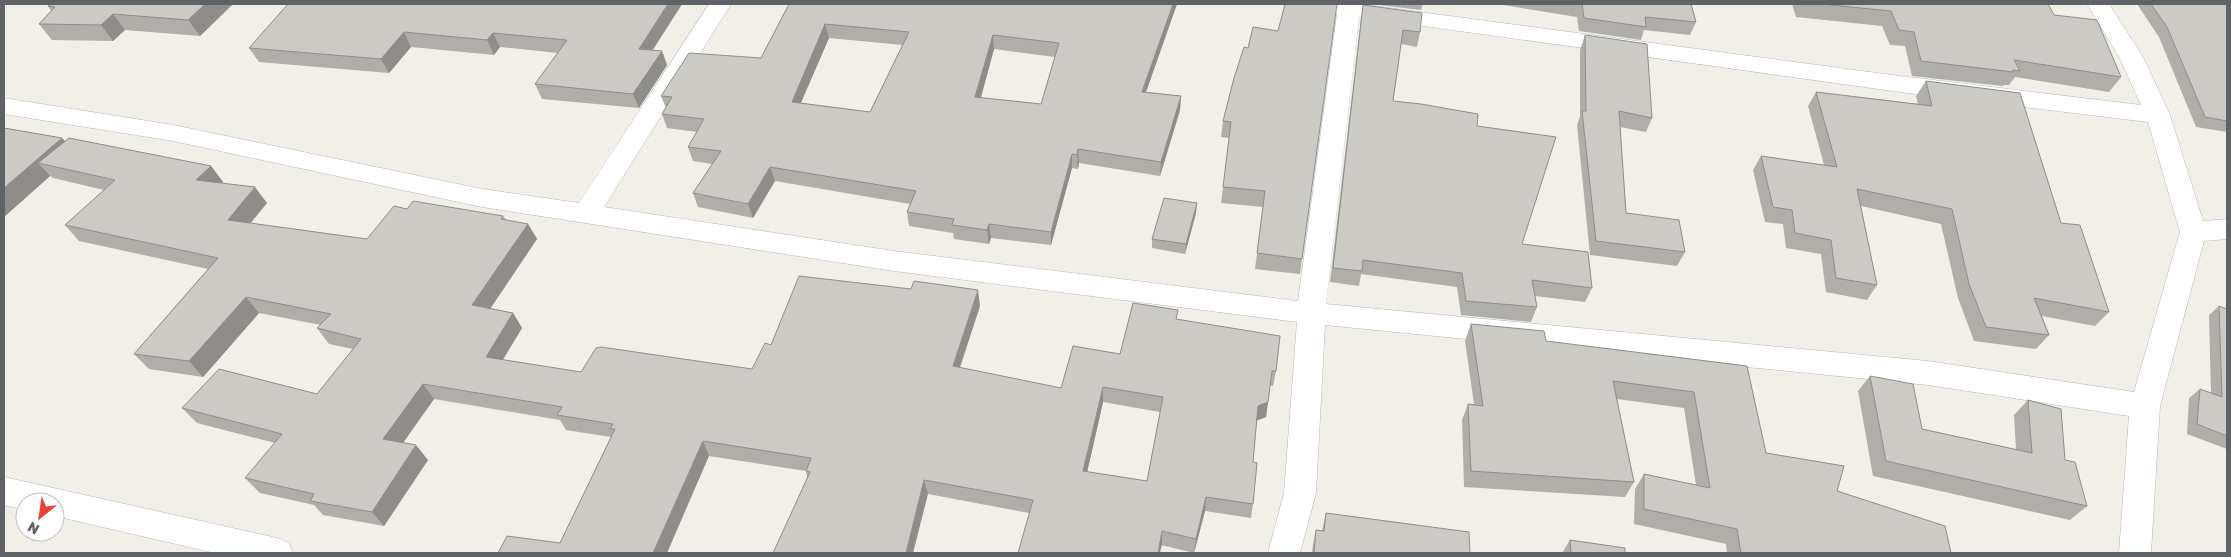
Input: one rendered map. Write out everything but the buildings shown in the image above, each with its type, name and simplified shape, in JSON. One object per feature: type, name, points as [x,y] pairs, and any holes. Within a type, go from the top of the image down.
[{"type":"street","points":[[586,214],[720,4]]},
{"type":"street","points":[[1311,4],[1900,84],[2158,115]]},
{"type":"street","points":[[2098,4],[2130,56],[2158,115],[2193,232],[2145,406],[2135,553]]},
{"type":"street","points":[[1284,553],[1300,493],[1311,314],[1349,9]]},
{"type":"street","points":[[4,106],[173,133],[482,198],[894,261],[1311,314],[1928,373],[2145,406]]},
{"type":"street","points":[[2193,232],[2227,229]]},
{"type":"street","points":[[65,505],[276,553]]}]
